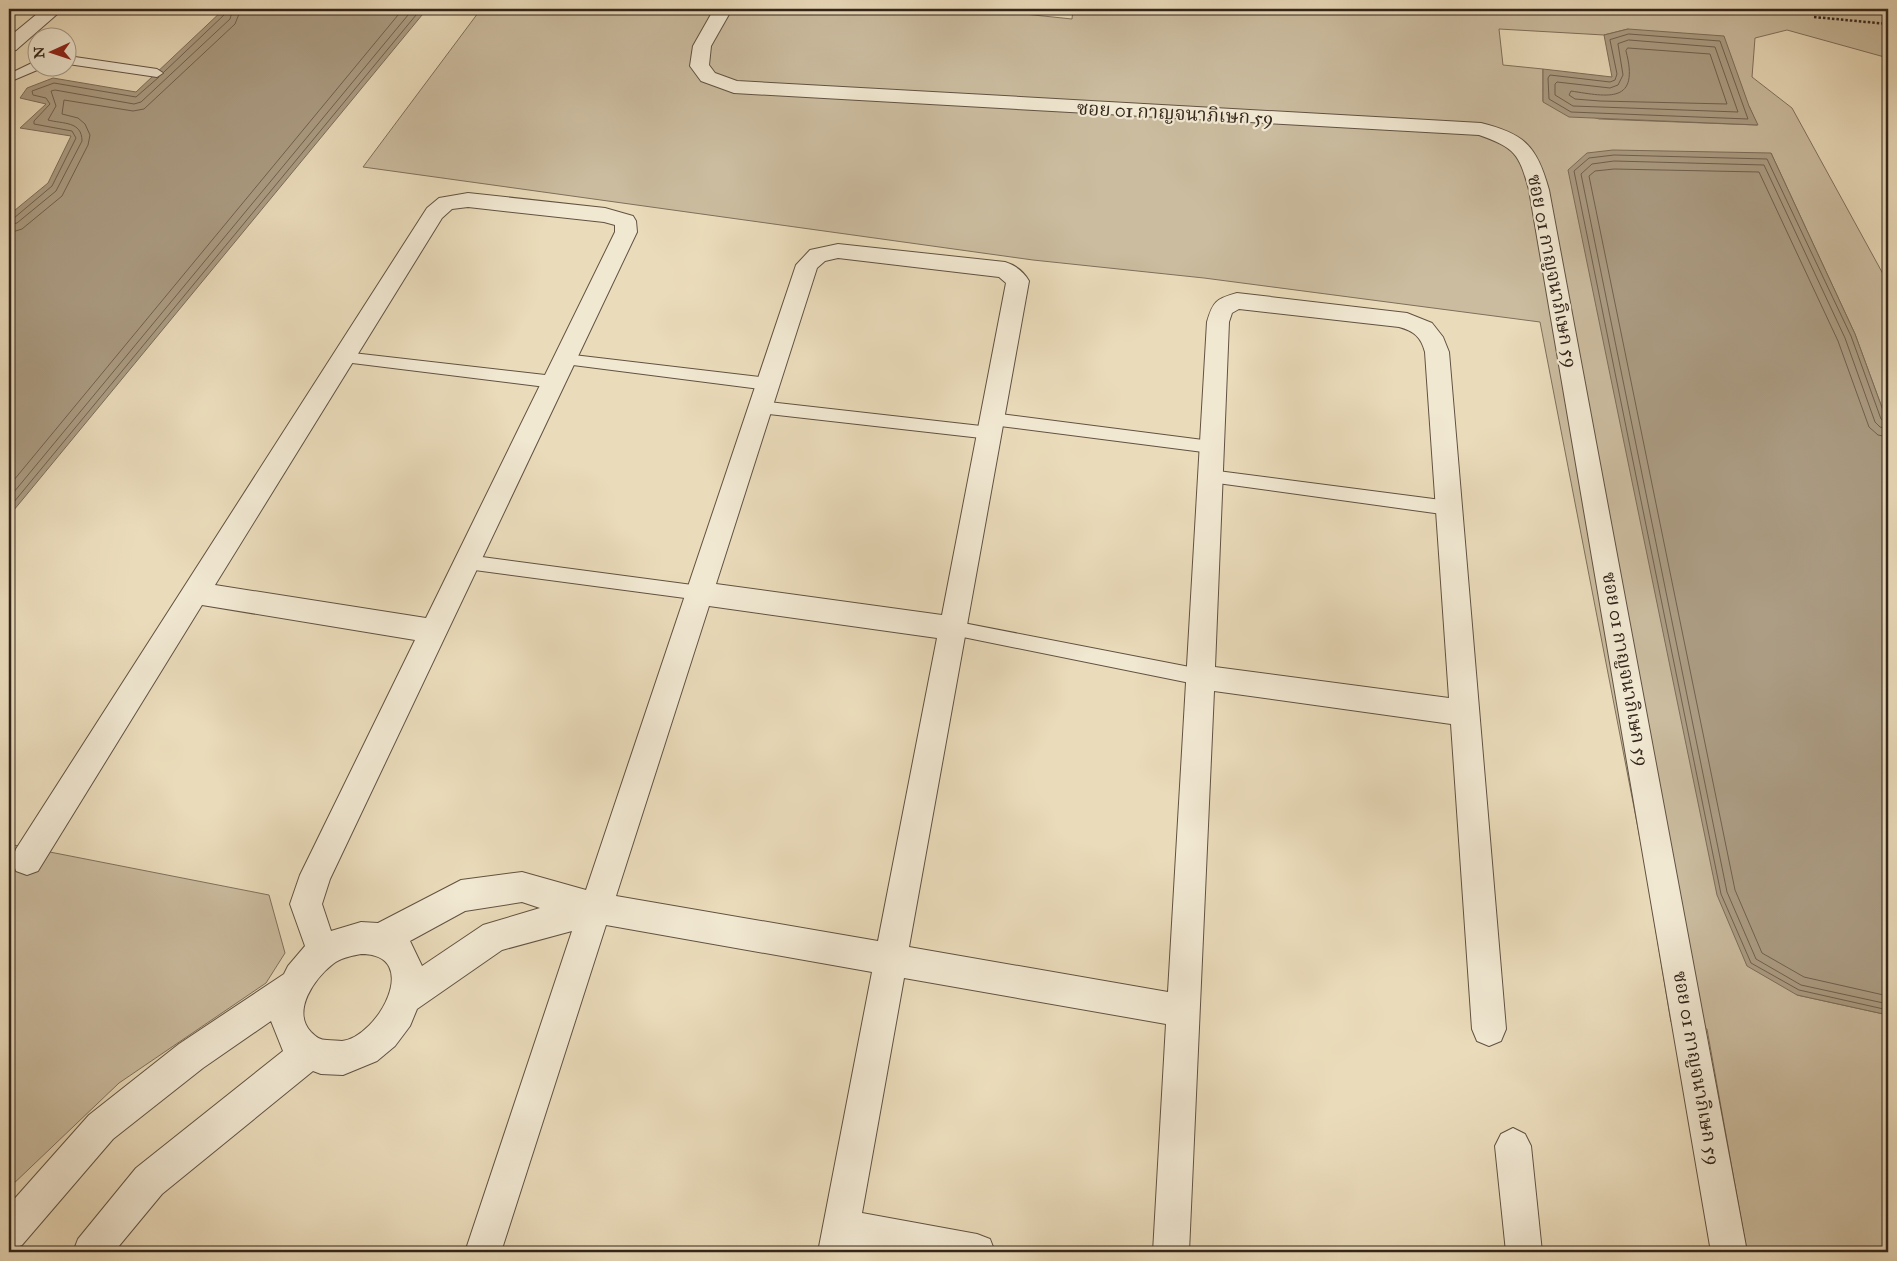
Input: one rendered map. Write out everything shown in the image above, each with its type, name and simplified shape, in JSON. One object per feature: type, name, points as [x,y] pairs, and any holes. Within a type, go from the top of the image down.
[{"type":"street","points":[[9,46],[54,9]]},
{"type":"street","name":"ซอย 01 กาญจนาภิเษก 59","points":[[723,9],[702,46],[699,66],[708,77],[734,87],[949,101],[1481,129],[1506,138],[1523,149],[1532,164],[1539,190],[1729,1252]]},
{"type":"street","points":[[27,860],[434,213],[446,203],[468,200],[605,215],[625,222],[626,232],[316,875],[306,904],[323,952]]},
{"type":"street","points":[[483,1252],[807,265],[818,256],[838,251],[1005,270],[1018,280],[838,1240],[977,1252]]},
{"type":"street","points":[[1171,1252],[1218,322],[1222,308],[1236,301],[1399,318],[1421,325],[1432,336],[1437,352],[1489,1029]]},
{"type":"street","points":[[196,593],[434,631]]},
{"type":"street","points":[[700,593],[953,628]]},
{"type":"street","points":[[1200,677],[1465,713]]},
{"type":"street","points":[[380,940],[461,896],[522,887],[596,908],[1184,1011]]},
{"type":"street","points":[[406,997],[494,936],[596,908]]},
{"type":"street","points":[[361,938],[380,940],[394,948],[404,961],[408,978],[406,997],[398,1017],[384,1034],[366,1048],[347,1056],[326,1058],[308,1053],[295,1042],[288,1026],[287,1006],[294,986],[306,967],[323,952],[342,942],[361,938]]},
{"type":"street","points":[[9,1232],[101,1127],[191,1056],[294,986]]},
{"type":"street","points":[[91,1252],[149,1181],[308,1053]]},
{"type":"street","points":[[1513,1146],[1524,1252]]},
{"type":"lane","points":[[78,61],[157,72]]},
{"type":"lane","points":[[9,78],[28,69]]},
{"type":"lane","points":[[344,356],[554,382]]},
{"type":"lane","points":[[565,359],[764,396],[991,426],[1211,446]]},
{"type":"lane","points":[[1210,476],[1449,508]]},
{"type":"lane","points":[[467,562],[700,593]]},
{"type":"lane","points":[[953,628],[1200,677]]},
{"type":"path","points":[[1814,17],[1888,24]]},
{"type":"shaded area","points":[[481,9],[976,9],[1072,19],[1073,9],[1888,9],[1888,58],[1787,30],[1755,38],[1752,77],[1792,108],[1888,283],[1888,424],[1855,334],[1771,153],[1797,995],[1888,1015],[1888,1252],[1747,1252],[1707,1029],[1671,1022],[1644,859],[1540,322],[1204,278],[1033,260],[363,167]],"holes":[[[1499,29],[1604,35],[1628,29],[1749,106],[1757,125],[1599,119],[1543,101],[1543,69],[1503,65]]]},
{"type":"shaded area","points":[[9,844],[269,895],[285,953],[266,983],[119,1083],[9,1188]]},
{"type":"water","points":[[224,9],[427,9],[9,516],[9,215],[48,183],[71,136],[20,128],[46,104],[20,98],[27,88],[53,78],[136,92]]},
{"type":"water","points":[[1628,29],[1724,36],[1749,106],[1758,125],[1569,117],[1543,102],[1543,69],[1612,77],[1604,35]]},
{"type":"water","points":[[1613,150],[1771,153],[1855,334],[1888,424],[1888,1015],[1797,995],[1747,966],[1717,895],[1568,170],[1587,153]]}]
